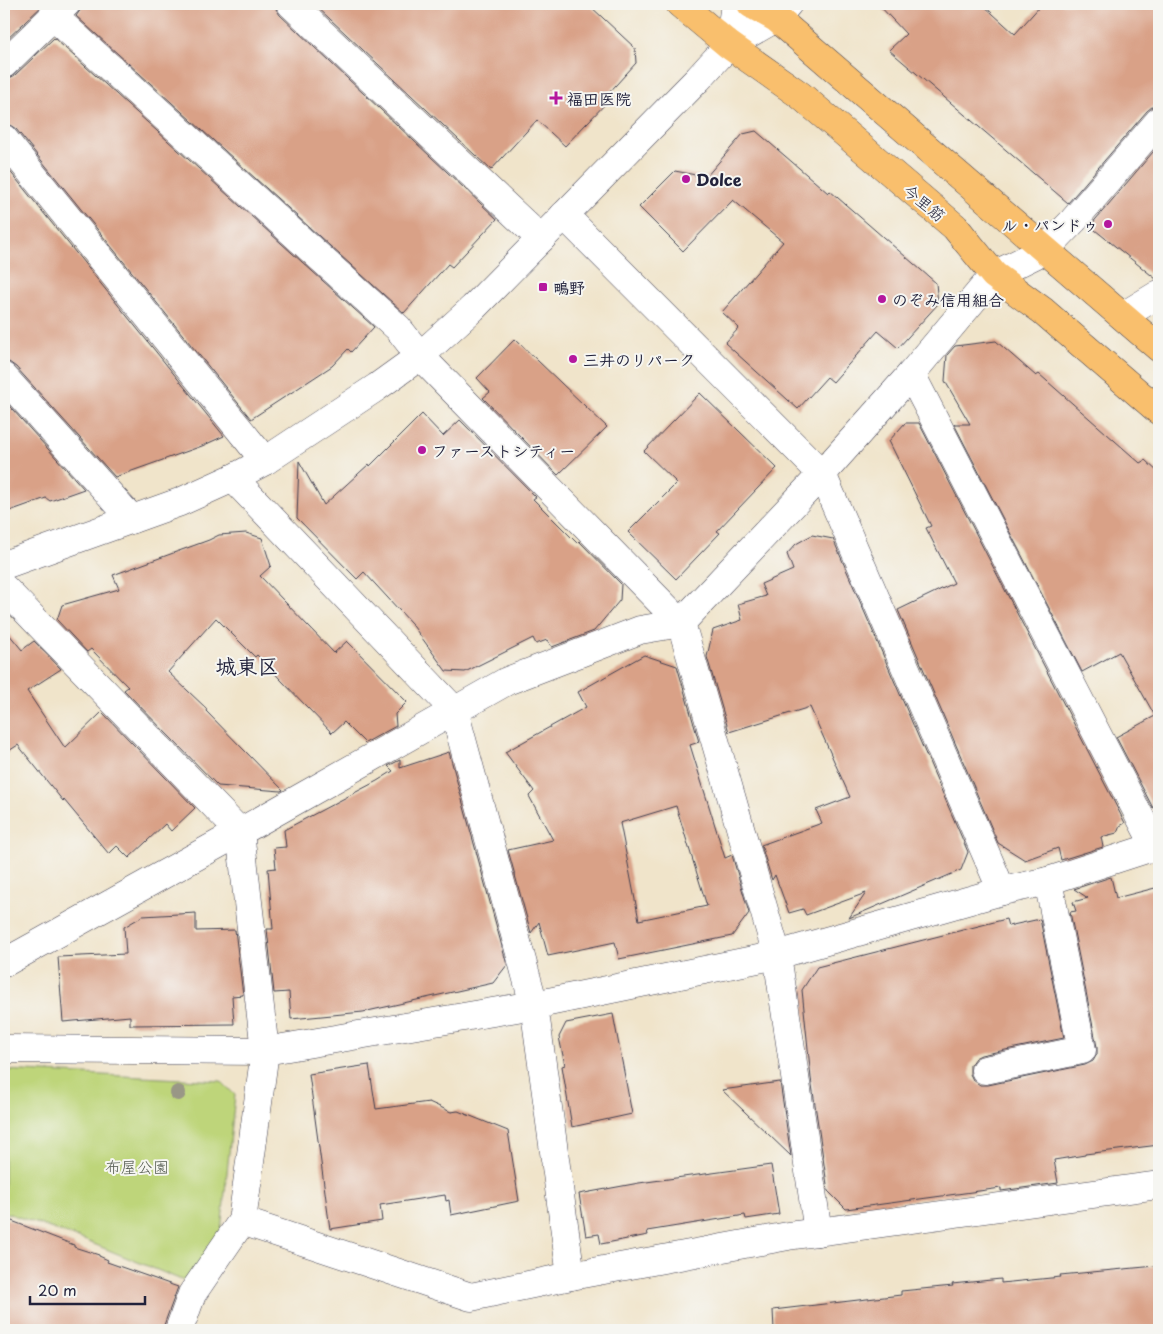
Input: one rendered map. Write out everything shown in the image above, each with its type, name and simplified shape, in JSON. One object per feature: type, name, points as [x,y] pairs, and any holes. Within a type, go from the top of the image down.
[{"type":"main road","name":"今里筋","points":[[680,4],[728,45],[800,95],[954,227],[994,274],[1043,311],[1159,411]]},
{"type":"main road","points":[[751,4],[782,11],[1045,250],[1159,348]]},
{"type":"street","points":[[291,4],[541,239]]},
{"type":"street","points":[[728,45],[735,4]]},
{"type":"street","points":[[4,64],[59,10],[398,328],[420,356],[681,623],[777,955],[818,1232]]},
{"type":"street","points":[[4,565],[180,502],[233,478],[266,461],[369,393],[420,356],[473,308],[728,45],[782,11]]},
{"type":"street","points":[[4,963],[507,681],[640,630],[681,623],[822,474],[911,374],[994,274],[1045,250],[1159,121]]},
{"type":"street","points":[[4,139],[266,461]]},
{"type":"street","points":[[564,215],[822,474],[1002,890]]},
{"type":"street","points":[[1123,316],[1159,294]]},
{"type":"street","points":[[4,1049],[265,1051],[534,1005],[777,955],[1002,890],[1048,881],[1157,845],[911,374]]},
{"type":"street","points":[[4,377],[132,520]]},
{"type":"street","points":[[233,478],[454,710],[534,1005],[571,1276]]},
{"type":"street","points":[[4,588],[240,832],[265,1051],[242,1221],[192,1294],[179,1330]]},
{"type":"street","points":[[985,1070],[1082,1050],[1048,881]]},
{"type":"street","points":[[242,1221],[471,1296],[571,1276],[818,1232],[1159,1186]]},
{"type":"green space","name":"布屋公園","points":[[4,1070],[221,1081],[235,1095],[221,1231],[189,1283],[79,1238],[4,1212]]},
{"type":"building","points":[[4,4],[44,4],[4,42]]},
{"type":"building","points":[[81,4],[276,4],[276,9],[280,15],[497,219],[452,267],[448,264],[404,313],[76,16],[81,9]]},
{"type":"building","points":[[314,4],[588,4],[635,48],[636,63],[606,96],[610,99],[565,146],[537,120],[491,170]]},
{"type":"building","points":[[878,4],[982,4],[1015,34],[1042,4],[1159,4],[1159,106],[1153,106],[1147,111],[1068,203],[889,50],[906,34]]},
{"type":"building","points":[[54,38],[374,327],[351,352],[348,349],[332,366],[251,419],[16,129],[4,124],[4,79],[15,75]]},
{"type":"building","points":[[756,131],[828,193],[830,191],[936,283],[938,304],[898,348],[878,331],[833,382],[827,377],[798,409],[725,343],[739,328],[722,312],[783,242],[733,200],[683,251],[639,207],[675,171],[706,177],[743,134]]},
{"type":"building","points":[[1159,145],[1159,278],[1156,279],[1090,226]]},
{"type":"building","points":[[4,164],[224,436],[202,446],[115,477],[16,367],[9,362],[4,362]]},
{"type":"building","points":[[515,339],[607,427],[558,475],[483,398],[490,392],[477,378]]},
{"type":"building","points":[[996,341],[1036,376],[1039,374],[1140,463],[1145,460],[1159,473],[1159,804],[1153,808],[1116,737],[1155,716],[1119,652],[1082,672],[954,424],[970,424],[945,381],[947,355],[955,346]]},
{"type":"building","points":[[700,393],[777,468],[717,531],[720,533],[676,579],[628,532],[677,483],[644,451]]},
{"type":"building","points":[[4,400],[84,489],[50,501],[46,498],[4,513]]},
{"type":"building","points":[[422,414],[443,436],[460,420],[536,497],[533,499],[577,543],[579,541],[621,584],[620,600],[594,631],[552,647],[547,640],[536,644],[533,638],[465,672],[446,671],[411,623],[364,572],[357,579],[297,518],[299,461],[324,505],[369,464],[370,466]]},
{"type":"building","points":[[905,423],[919,423],[1125,823],[1120,826],[1117,833],[1101,837],[1103,847],[1061,860],[1058,848],[1025,860],[998,843],[898,610],[954,583],[926,528],[931,526],[889,441]]},
{"type":"building","points":[[246,533],[262,538],[271,566],[260,576],[334,653],[347,641],[407,702],[395,714],[396,726],[365,743],[344,722],[332,733],[257,655],[255,657],[216,618],[168,672],[207,709],[206,711],[283,790],[281,791],[218,786],[124,690],[128,687],[91,649],[87,652],[57,620],[62,605],[119,589],[113,575],[219,535]]},
{"type":"building","points":[[812,535],[833,539],[968,852],[961,870],[849,918],[866,893],[806,915],[803,909],[789,913],[775,875],[772,880],[761,845],[822,823],[816,810],[850,797],[810,707],[729,732],[707,657],[713,630],[742,620],[738,604],[766,596],[761,584],[793,570],[787,554],[796,544]]},
{"type":"building","points":[[4,628],[22,650],[34,641],[61,669],[27,691],[65,748],[102,712],[195,808],[171,831],[165,824],[129,858],[117,846],[109,854],[18,745],[4,754]]},
{"type":"building","points":[[644,655],[677,666],[699,742],[690,745],[725,858],[732,855],[749,913],[732,936],[619,959],[615,942],[548,956],[539,922],[531,933],[508,850],[553,840],[529,796],[534,791],[505,752],[586,707],[578,692]],"holes":[[[676,806],[707,906],[639,920],[620,823]]]},
{"type":"building","points":[[449,752],[507,965],[493,983],[363,1012],[291,1019],[289,992],[274,993],[267,929],[273,929],[268,869],[276,868],[274,848],[286,847],[284,830],[377,781],[393,771],[388,766],[400,760],[400,768]]},
{"type":"building","points":[[1111,877],[1116,898],[1159,887],[1159,1145],[1085,1154],[1054,1160],[1058,1183],[1001,1191],[1001,1188],[846,1209],[828,1191],[811,1078],[802,990],[817,967],[1006,919],[1008,926],[1040,919],[1064,1038],[981,1055],[975,1058],[970,1065],[970,1074],[973,1080],[980,1085],[988,1085],[1085,1065],[1093,1061],[1097,1054],[1097,1047],[1070,912],[1076,911],[1073,902],[1088,898],[1074,889]]},
{"type":"building","points":[[196,913],[196,931],[235,930],[243,995],[232,996],[234,1024],[130,1025],[130,1016],[63,1022],[58,957],[126,954],[124,927],[143,916]]},
{"type":"building","points":[[613,1014],[632,1114],[572,1127],[562,1066],[565,1065],[559,1037],[566,1023]]},
{"type":"building","points":[[369,1065],[376,1109],[429,1102],[451,1112],[458,1111],[508,1131],[519,1201],[451,1215],[449,1200],[446,1201],[445,1195],[380,1205],[382,1221],[330,1229],[309,1074]]},
{"type":"building","points":[[780,1082],[791,1156],[722,1090]]},
{"type":"building","points":[[771,1165],[779,1214],[746,1219],[745,1215],[647,1231],[648,1235],[601,1244],[599,1234],[586,1236],[579,1194],[639,1183]]},
{"type":"building","points":[[4,1218],[74,1245],[74,1247],[99,1255],[108,1260],[107,1262],[178,1287],[164,1325],[164,1330],[4,1330]]},
{"type":"building","points":[[1156,1266],[1159,1295],[1159,1330],[774,1330],[773,1310],[901,1295],[901,1291],[953,1286],[952,1284],[1001,1279],[1001,1283],[1061,1277],[1060,1275]]},
{"type":"place","name":"福田医院","points":[[556,98]]},
{"type":"place","name":"Dolce","points":[[686,179]]},
{"type":"place","name":"ル・パンドゥ","points":[[1108,224]]},
{"type":"place","name":"鴫野","points":[[543,287]]},
{"type":"place","name":"のぞみ信用組合","points":[[882,299]]},
{"type":"place","name":"三井のリパーク","points":[[573,359]]},
{"type":"place","name":"ファーストシティー","points":[[422,450]]},
{"type":"district","name":"城東区","points":[[247,665]]}]
